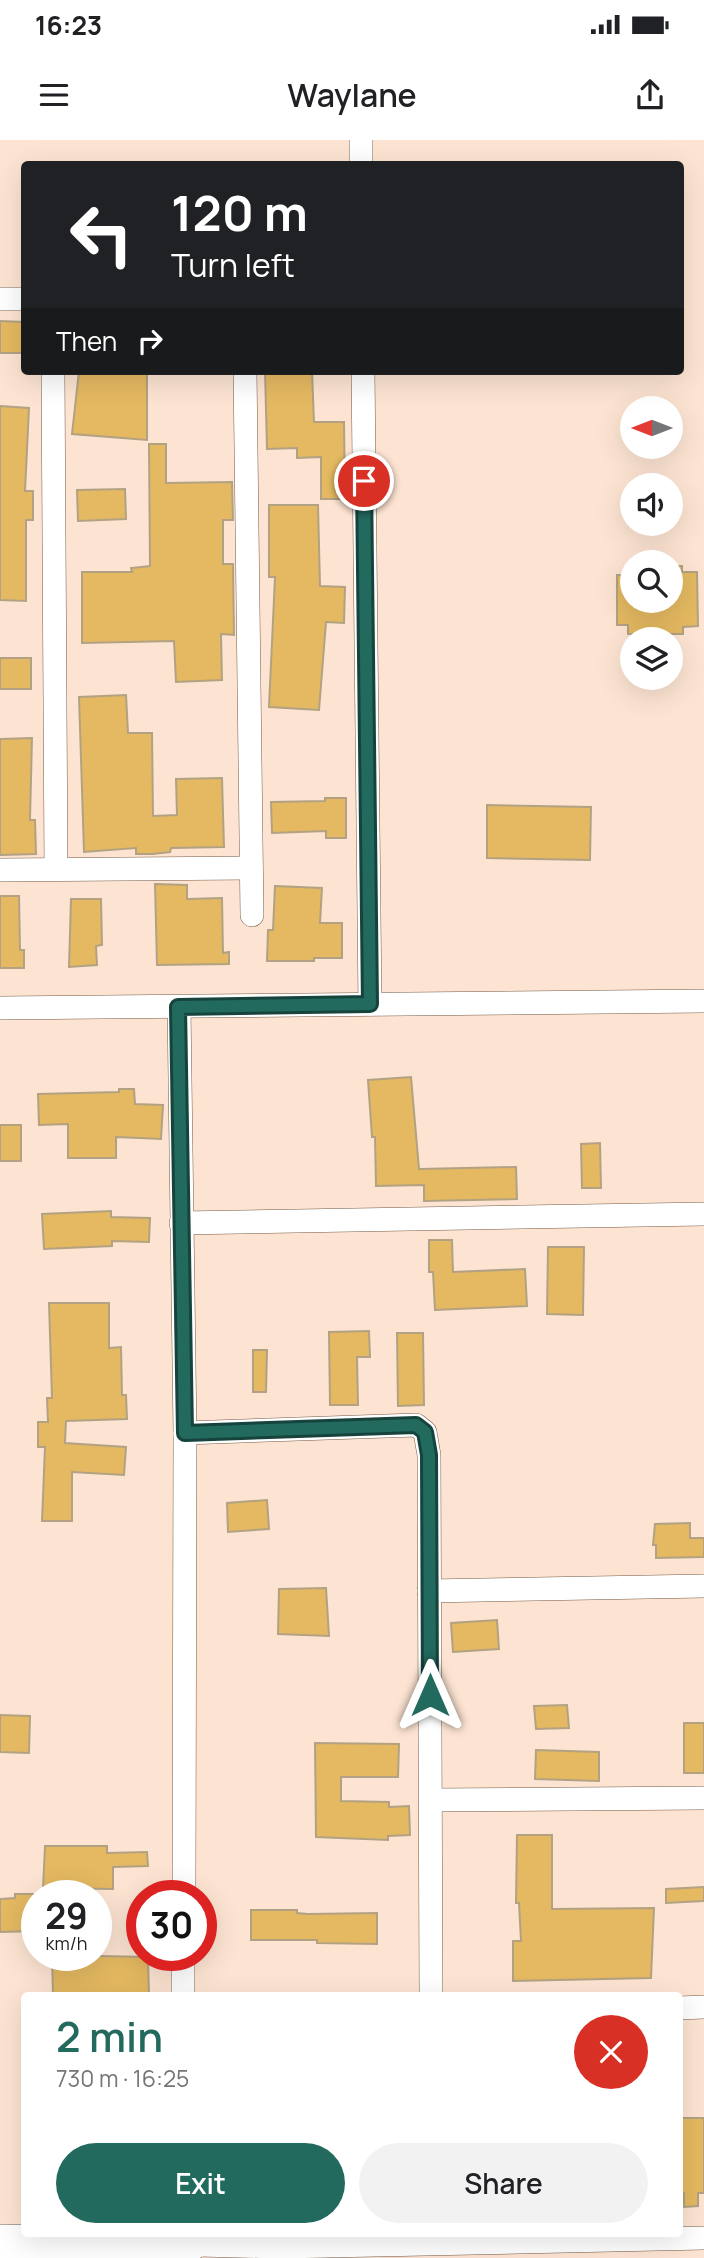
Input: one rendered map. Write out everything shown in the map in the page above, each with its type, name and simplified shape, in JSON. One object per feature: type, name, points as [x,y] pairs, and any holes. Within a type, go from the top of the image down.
[{"type":"street","points":[[361,140],[361,161]]},
{"type":"street","points":[[0,299],[21,299]]},
{"type":"street","points":[[53,375],[56,869]]},
{"type":"street","points":[[245,375],[252,915]]},
{"type":"street","points":[[363,375],[370,1004]]},
{"type":"street","points":[[0,870],[251,868]]},
{"type":"street","points":[[0,1008],[704,1002]]},
{"type":"street","points":[[178,1007],[185,1433],[184,1880]]},
{"type":"street","points":[[181,1223],[704,1214]]},
{"type":"street","points":[[185,1433],[416,1425],[425,1432],[429,1445],[431,1992]]},
{"type":"street","points":[[429,1591],[704,1586]]},
{"type":"street","points":[[431,1800],[704,1798]]},
{"type":"street","points":[[183,1971],[183,1992]]},
{"type":"street","points":[[683,2008],[704,2007]]},
{"type":"street","points":[[0,2236],[21,2237]]},
{"type":"street","points":[[27,2237],[281,2247],[433,2238],[704,2238]]},
{"type":"street","points":[[0,2257],[187,2243]]},
{"type":"building","points":[[0,321],[21,322],[21,353],[0,353]]},
{"type":"building","points":[[79,375],[147,375],[147,440],[72,434]]},
{"type":"building","points":[[265,375],[312,375],[314,422],[344,422],[345,499],[321,499],[321,457],[297,458],[297,448],[267,449]]},
{"type":"building","points":[[0,406],[29,408],[25,491],[33,491],[33,520],[26,520],[26,601],[0,600]]},
{"type":"building","points":[[149,444],[166,444],[166,483],[232,482],[233,520],[223,520],[223,564],[233,564],[234,635],[221,634],[222,680],[176,682],[174,641],[82,643],[82,572],[132,572],[131,568],[150,566]]},
{"type":"building","points":[[125,489],[126,519],[78,521],[77,490]]},
{"type":"building","points":[[269,505],[318,505],[320,586],[345,587],[344,623],[326,622],[319,710],[269,707],[275,577],[269,577]]},
{"type":"building","points":[[683,572],[697,572],[698,626],[617,625],[617,575],[620,575],[620,613],[683,613]]},
{"type":"building","points":[[0,658],[31,658],[31,689],[0,689]]},
{"type":"building","points":[[126,695],[128,733],[152,733],[153,816],[177,815],[176,779],[222,778],[224,847],[171,848],[170,852],[153,854],[136,854],[136,848],[84,852],[79,697]]},
{"type":"building","points":[[32,738],[30,820],[35,820],[36,854],[0,855],[0,739]]},
{"type":"building","points":[[325,798],[346,798],[346,838],[326,838],[326,831],[272,833],[271,802],[325,801]]},
{"type":"building","points":[[487,805],[591,807],[590,860],[487,858]]},
{"type":"building","points":[[155,884],[187,885],[187,899],[222,898],[223,953],[229,952],[229,964],[157,965]]},
{"type":"building","points":[[275,886],[322,888],[320,923],[342,923],[342,958],[267,961],[268,930],[273,930]]},
{"type":"building","points":[[0,896],[19,896],[20,950],[24,950],[24,968],[0,968]]},
{"type":"building","points":[[71,899],[101,899],[102,945],[96,946],[97,965],[69,967]]},
{"type":"building","points":[[411,1077],[419,1169],[516,1167],[517,1199],[424,1201],[424,1185],[376,1186],[375,1137],[372,1137],[368,1080]]},
{"type":"building","points":[[119,1089],[134,1089],[135,1104],[163,1105],[161,1139],[116,1137],[116,1158],[68,1158],[68,1124],[39,1125],[38,1094],[119,1092]]},
{"type":"building","points":[[0,1125],[21,1125],[21,1161],[0,1161]]},
{"type":"building","points":[[600,1143],[601,1188],[582,1188],[581,1144]]},
{"type":"building","points":[[111,1211],[111,1217],[150,1218],[149,1242],[112,1241],[112,1246],[44,1249],[42,1214]]},
{"type":"building","points":[[429,1240],[452,1240],[453,1272],[525,1269],[527,1306],[435,1310],[433,1272],[429,1272]]},
{"type":"building","points":[[548,1247],[584,1247],[583,1315],[547,1314]]},
{"type":"building","points":[[49,1303],[109,1303],[109,1348],[121,1347],[122,1395],[126,1395],[127,1419],[66,1421],[65,1443],[126,1447],[124,1475],[72,1472],[72,1521],[42,1521],[45,1447],[38,1447],[38,1422],[48,1422],[47,1398],[52,1398]]},
{"type":"building","points":[[369,1331],[370,1357],[357,1357],[358,1405],[330,1405],[329,1332]]},
{"type":"building","points":[[397,1333],[423,1333],[424,1405],[398,1406]]},
{"type":"building","points":[[253,1350],[267,1350],[266,1392],[253,1392]]},
{"type":"building","points":[[267,1500],[269,1529],[228,1532],[227,1503]]},
{"type":"building","points":[[690,1523],[690,1538],[704,1538],[704,1557],[656,1558],[656,1545],[653,1545],[655,1524]]},
{"type":"building","points":[[326,1588],[329,1636],[278,1634],[279,1589]]},
{"type":"building","points":[[497,1620],[499,1649],[453,1652],[451,1623]]},
{"type":"building","points":[[567,1705],[569,1728],[536,1729],[534,1706]]},
{"type":"building","points":[[0,1715],[30,1716],[29,1753],[0,1752]]},
{"type":"building","points":[[684,1723],[704,1723],[704,1773],[684,1773]]},
{"type":"building","points":[[315,1743],[399,1744],[398,1777],[341,1777],[341,1801],[389,1802],[389,1807],[409,1806],[410,1835],[388,1836],[388,1840],[316,1837]]},
{"type":"building","points":[[536,1750],[599,1752],[599,1781],[535,1779]]},
{"type":"building","points":[[517,1835],[552,1835],[552,1909],[654,1908],[651,1978],[513,1981],[513,1941],[521,1941],[519,1903],[516,1903]]},
{"type":"building","points":[[45,1846],[107,1846],[107,1853],[147,1852],[148,1866],[113,1867],[113,1889],[112,1880],[43,1880]]},
{"type":"building","points":[[704,1887],[704,1901],[666,1903],[666,1889]]},
{"type":"building","points":[[15,1894],[21,1894],[21,1931],[0,1932],[0,1899],[15,1898]]},
{"type":"building","points":[[251,1910],[297,1910],[297,1913],[308,1914],[377,1913],[377,1944],[251,1940]]},
{"type":"building","points":[[112,1956],[126,1957],[126,1971],[148,1971],[149,1992],[53,1992],[52,1971],[112,1971]]},
{"type":"building","points":[[683,2118],[704,2118],[704,2193],[698,2193],[698,2206],[684,2207]]},
{"type":"route","points":[[364,481],[370,1004],[178,1007],[185,1433],[416,1425],[425,1432],[429,1445],[430,1695]]}]
